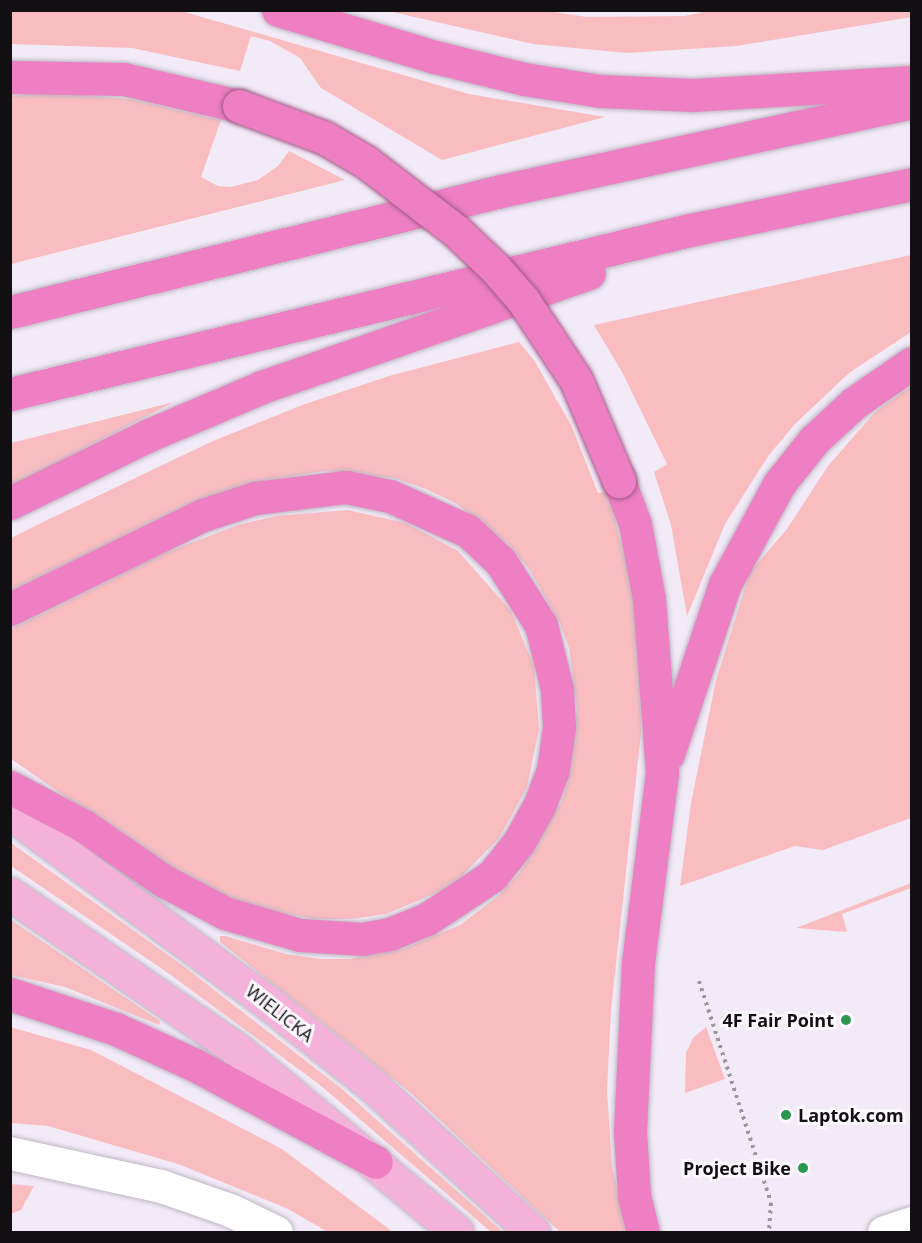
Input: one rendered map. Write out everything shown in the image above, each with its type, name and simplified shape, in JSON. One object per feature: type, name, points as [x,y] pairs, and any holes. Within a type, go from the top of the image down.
[{"type":"highway","points":[[278,10],[469,66],[524,79],[600,91],[693,95],[912,82]]},
{"type":"highway","points":[[10,77],[124,79],[239,106],[325,138],[366,162],[455,230],[495,268],[523,300],[576,380],[635,524],[649,599],[662,773]]},
{"type":"highway","points":[[10,312],[501,192],[912,102]]},
{"type":"highway","points":[[10,394],[690,230],[912,184]]},
{"type":"highway","points":[[10,503],[149,435],[262,387],[581,276],[690,230]]},
{"type":"highway","points":[[643,1233],[634,1196],[630,1132],[638,962],[662,773],[725,584],[779,484],[814,440],[854,403],[912,363]]},
{"type":"highway","points":[[10,609],[203,515],[255,498],[346,487],[390,496],[468,531],[501,562],[520,588],[540,625],[551,659],[560,727],[553,770],[539,806],[519,842],[492,876],[427,920],[390,934],[363,939],[300,935],[225,913],[164,882],[84,826],[10,786]]},
{"type":"highway","points":[[10,994],[116,1029],[195,1065],[376,1162]]},
{"type":"main road","name":"WIELICKA","points":[[10,813],[233,977],[372,1085],[533,1233]]},
{"type":"main road","points":[[10,894],[239,1052],[376,1162],[457,1233]]},
{"type":"street","points":[[10,1153],[161,1186],[230,1210],[276,1233]]},
{"type":"street","points":[[884,1233],[912,1223]]},
{"type":"path","points":[[699,981],[771,1203],[770,1233]]},
{"type":"shaded area","points":[[714,10],[911,10],[912,17],[736,46],[627,53],[533,44],[388,11],[548,11],[587,17],[684,16]]},
{"type":"shaded area","points":[[10,11],[181,11],[469,94],[605,117],[442,160],[321,88],[300,58],[270,41],[251,36],[240,71],[132,48],[11,44]]},
{"type":"shaded area","points":[[51,93],[130,99],[221,120],[201,177],[218,186],[231,187],[258,180],[278,166],[289,151],[345,180],[11,264],[11,96]]},
{"type":"shaded area","points":[[911,255],[911,332],[849,373],[795,424],[769,455],[725,524],[687,616],[671,525],[654,472],[667,464],[622,372],[594,325]]},
{"type":"shaded area","points":[[519,342],[534,360],[571,425],[598,493],[608,492],[632,586],[640,652],[641,733],[611,1010],[607,1091],[612,1165],[626,1232],[560,1232],[412,1094],[220,942],[220,936],[225,936],[286,954],[321,959],[350,959],[402,949],[460,925],[498,896],[520,872],[561,803],[571,772],[577,708],[569,648],[560,623],[529,569],[507,543],[457,504],[426,489],[394,478],[325,471],[255,482],[213,495],[11,590],[11,538],[43,522],[213,441],[305,404],[389,376]]},
{"type":"shaded area","points":[[911,386],[911,818],[823,850],[795,846],[680,886],[691,803],[716,680],[750,572],[787,529],[828,466],[875,412]]},
{"type":"shaded area","points":[[174,402],[50,466],[11,485],[11,443]]},
{"type":"shaded area","points":[[347,510],[406,523],[458,551],[511,611],[534,666],[539,729],[527,787],[499,838],[462,876],[436,893],[386,914],[351,919],[314,919],[271,911],[228,897],[153,857],[11,759],[11,629],[162,554],[238,525],[276,516]]},
{"type":"shaded area","points":[[11,843],[182,965],[342,1089],[503,1232],[491,1232],[320,1085],[168,973],[11,866]]},
{"type":"shaded area","points":[[911,883],[911,888],[842,914],[847,932],[796,928]]},
{"type":"shaded area","points":[[11,920],[160,1021],[159,1025],[65,987],[11,975]]},
{"type":"shaded area","points":[[10,1027],[91,1050],[282,1149],[393,1232],[328,1232],[286,1208],[178,1164],[48,1126],[11,1123]]},
{"type":"shaded area","points":[[706,1027],[725,1079],[685,1093],[686,1053],[693,1038]]},
{"type":"shaded area","points":[[10,1184],[34,1186],[21,1210],[11,1214]]},
{"type":"place","name":"4F Fair Point","points":[[846,1020]]},
{"type":"place","name":"Laptok.com","points":[[786,1115]]},
{"type":"place","name":"Project Bike","points":[[803,1168]]}]
